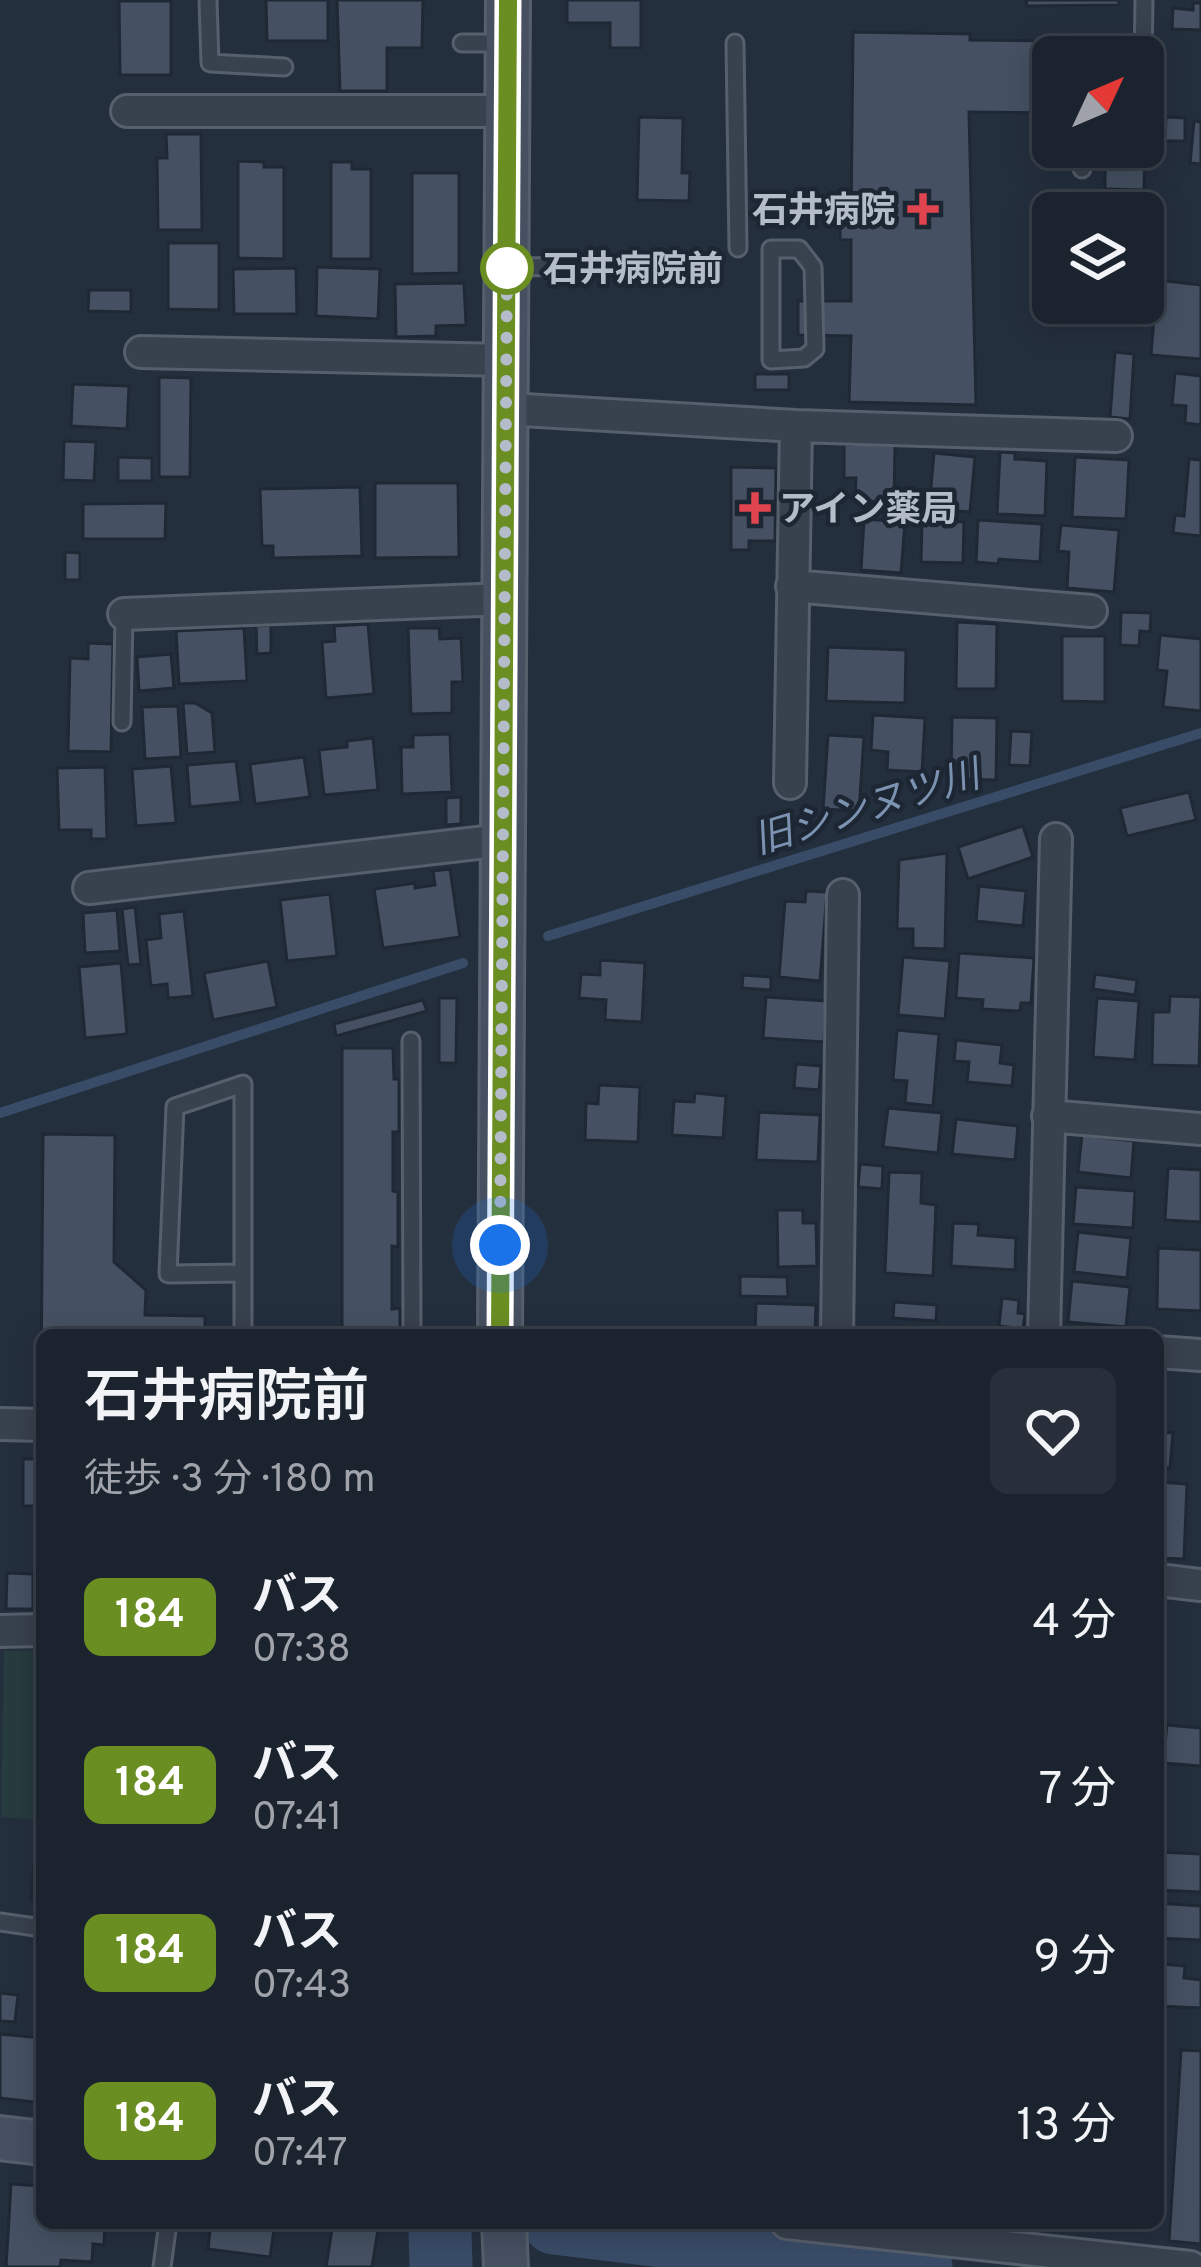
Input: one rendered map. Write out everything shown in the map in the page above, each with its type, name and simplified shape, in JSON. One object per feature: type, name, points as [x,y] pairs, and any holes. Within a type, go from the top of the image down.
[{"type":"street","points":[[500,1329],[508,0]]},
{"type":"street","points":[[127,111],[508,111]]},
{"type":"street","points":[[141,352],[506,359]]},
{"type":"street","points":[[506,409],[796,426],[1115,436]]},
{"type":"street","points":[[790,783],[796,426]]},
{"type":"street","points":[[792,586],[1091,611]]},
{"type":"street","points":[[124,614],[505,599]]},
{"type":"street","points":[[1044,1329],[1056,839]]},
{"type":"street","points":[[89,888],[503,840]]},
{"type":"street","points":[[837,1329],[843,895]]},
{"type":"street","points":[[1048,1116],[1201,1129]]},
{"type":"street","points":[[1164,1352],[1201,1354]]},
{"type":"street","points":[[0,1424],[36,1425]]},
{"type":"street","points":[[1164,1581],[1201,1585]]},
{"type":"street","points":[[0,1631],[36,1630]]},
{"type":"street","points":[[0,2138],[36,2142]]},
{"type":"street","points":[[504,2229],[506,2267]]},
{"type":"street","points":[[893,2229],[1019,2236],[1190,2267]]},
{"type":"lane","points":[[208,0],[210,63],[284,67]]},
{"type":"lane","points":[[1143,36],[1144,0]]},
{"type":"lane","points":[[462,43],[508,43]]},
{"type":"lane","points":[[735,43],[738,248]]},
{"type":"lane","points":[[771,249],[799,249],[813,268],[815,349],[804,358],[771,360],[771,249]]},
{"type":"lane","points":[[507,267],[613,266]]},
{"type":"lane","points":[[122,722],[124,614]]},
{"type":"lane","points":[[411,1041],[412,1329]]},
{"type":"lane","points":[[243,1273],[168,1274],[175,1107],[243,1084],[243,1273],[243,1329]]},
{"type":"lane","points":[[0,1922],[36,1927]]},
{"type":"lane","points":[[162,2267],[167,2229]]},
{"type":"green space","points":[[36,1650],[36,1820],[1,1817],[4,1651]]},
{"type":"building","points":[[266,0],[328,0],[328,41],[267,41]]},
{"type":"building","points":[[337,0],[423,0],[422,48],[387,48],[387,91],[340,91]]},
{"type":"building","points":[[567,0],[641,0],[641,48],[610,48],[610,23],[567,23]]},
{"type":"building","points":[[1026,0],[1119,0],[1119,5],[1027,6]]},
{"type":"building","points":[[119,1],[171,1],[171,75],[120,75]]},
{"type":"building","points":[[1193,3],[1201,3],[1201,30],[1172,29],[1173,8],[1193,10]]},
{"type":"building","points":[[853,32],[970,34],[970,40],[1032,41],[1032,113],[969,112],[976,405],[849,402],[851,336],[798,335],[798,301],[851,301],[851,240],[840,240],[840,225],[851,225]]},
{"type":"building","points":[[639,117],[683,118],[682,173],[690,173],[689,201],[637,200]]},
{"type":"building","points":[[1166,117],[1185,118],[1185,141],[1165,141]]},
{"type":"building","points":[[1194,121],[1201,122],[1201,164],[1190,163]]},
{"type":"building","points":[[166,134],[201,134],[202,230],[158,230],[157,158],[167,158]]},
{"type":"building","points":[[238,161],[284,167],[284,259],[238,258]]},
{"type":"building","points":[[331,162],[352,162],[352,169],[371,169],[371,259],[331,259]]},
{"type":"building","points":[[1105,168],[1144,168],[1144,190],[1105,189]]},
{"type":"building","points":[[412,173],[459,173],[459,273],[412,274]]},
{"type":"building","points":[[168,243],[219,243],[219,310],[168,309]]},
{"type":"building","points":[[317,267],[380,269],[378,319],[316,316]]},
{"type":"building","points":[[296,268],[297,314],[234,314],[233,269]]},
{"type":"building","points":[[1164,281],[1201,285],[1201,359],[1151,355],[1153,324],[1164,324]]},
{"type":"building","points":[[464,283],[466,325],[436,326],[436,336],[396,337],[395,284]]},
{"type":"building","points":[[89,290],[131,290],[131,312],[88,311]]},
{"type":"building","points":[[1115,352],[1134,354],[1130,419],[1110,417]]},
{"type":"building","points":[[1175,373],[1201,376],[1201,425],[1185,423],[1186,406],[1172,405]]},
{"type":"building","points":[[755,374],[789,374],[789,390],[755,390]]},
{"type":"building","points":[[159,377],[191,378],[190,477],[159,477]]},
{"type":"building","points":[[73,384],[129,386],[127,429],[71,426]]},
{"type":"building","points":[[64,441],[96,442],[94,481],[63,480]]},
{"type":"building","points":[[844,444],[895,445],[894,502],[855,501],[856,478],[844,478]]},
{"type":"building","points":[[1000,452],[1015,453],[1015,459],[1047,461],[1045,516],[997,514]]},
{"type":"building","points":[[934,453],[975,457],[970,512],[929,509]]},
{"type":"building","points":[[118,457],[152,458],[152,481],[118,481]]},
{"type":"building","points":[[1075,457],[1129,460],[1126,519],[1072,517]]},
{"type":"building","points":[[1189,459],[1201,460],[1201,536],[1173,533],[1175,515],[1184,516]]},
{"type":"building","points":[[731,467],[776,468],[775,541],[749,541],[749,550],[731,550]]},
{"type":"building","points":[[375,483],[458,483],[459,557],[375,558]]},
{"type":"building","points":[[360,487],[362,556],[273,558],[273,546],[262,546],[260,489]]},
{"type":"building","points":[[166,503],[165,539],[83,539],[83,504]]},
{"type":"building","points":[[864,519],[905,522],[901,573],[861,570]]},
{"type":"building","points":[[978,520],[1042,524],[1040,562],[976,562]]},
{"type":"building","points":[[922,521],[964,522],[963,563],[921,562]]},
{"type":"building","points":[[1061,525],[1119,530],[1114,592],[1067,588],[1069,552],[1058,551]]},
{"type":"building","points":[[65,552],[80,553],[80,580],[65,580]]},
{"type":"building","points":[[1121,612],[1151,613],[1150,632],[1140,631],[1139,646],[1120,645]]},
{"type":"building","points":[[957,622],[997,624],[996,689],[956,689]]},
{"type":"building","points":[[368,624],[374,694],[326,698],[322,642],[335,641],[334,626]]},
{"type":"building","points":[[271,625],[271,653],[257,654],[256,626]]},
{"type":"building","points":[[244,628],[247,681],[179,684],[176,631]]},
{"type":"building","points":[[408,628],[439,628],[440,639],[461,638],[463,682],[452,682],[452,713],[411,714]]},
{"type":"building","points":[[1160,635],[1201,639],[1201,711],[1163,707],[1167,671],[1157,670]]},
{"type":"building","points":[[1062,636],[1105,636],[1105,702],[1062,701]]},
{"type":"building","points":[[88,643],[113,644],[111,752],[68,751],[70,658],[88,659]]},
{"type":"building","points":[[828,647],[906,650],[905,703],[826,701]]},
{"type":"building","points":[[171,654],[174,688],[139,691],[137,657]]},
{"type":"building","points":[[183,703],[195,703],[212,713],[215,752],[187,754]]},
{"type":"building","points":[[178,706],[181,757],[145,759],[142,707]]},
{"type":"building","points":[[873,715],[925,718],[922,772],[887,770],[888,752],[871,750]]},
{"type":"building","points":[[952,717],[997,718],[996,780],[951,779]]},
{"type":"building","points":[[1011,731],[1032,732],[1030,766],[1009,765]]},
{"type":"building","points":[[450,734],[452,792],[402,794],[401,747],[413,747],[413,735]]},
{"type":"building","points":[[828,735],[864,737],[859,811],[823,809]]},
{"type":"building","points":[[373,738],[378,790],[324,795],[319,750]]},
{"type":"building","points":[[304,757],[310,797],[255,804],[250,764]]},
{"type":"building","points":[[236,761],[241,802],[190,807],[187,765]]},
{"type":"building","points":[[171,766],[176,823],[136,826],[132,769]]},
{"type":"building","points":[[105,767],[107,839],[91,839],[91,830],[59,830],[57,768]]},
{"type":"building","points":[[1189,792],[1196,820],[1127,836],[1120,808]]},
{"type":"building","points":[[461,797],[461,824],[446,825],[446,798]]},
{"type":"building","points":[[1023,826],[1033,857],[968,879],[958,847]]},
{"type":"building","points":[[947,853],[945,949],[913,948],[913,929],[897,929],[899,860]]},
{"type":"building","points":[[450,869],[460,937],[383,948],[374,889],[435,885],[433,871]]},
{"type":"building","points":[[979,886],[1026,891],[1023,926],[976,921]]},
{"type":"building","points":[[806,891],[827,892],[820,981],[779,977],[785,901],[805,902]]},
{"type":"building","points":[[330,894],[337,956],[287,961],[280,900]]},
{"type":"building","points":[[135,907],[141,964],[128,965],[122,909]]},
{"type":"building","points":[[117,910],[120,951],[85,953],[83,913]]},
{"type":"building","points":[[184,911],[193,996],[168,998],[167,984],[151,986],[146,940],[161,938],[159,914]]},
{"type":"building","points":[[959,953],[1034,958],[1031,1003],[1021,1003],[1020,1011],[982,1009],[983,1000],[956,998]]},
{"type":"building","points":[[903,957],[950,961],[945,1019],[898,1015]]},
{"type":"building","points":[[600,960],[645,963],[642,1022],[605,1020],[606,1000],[579,998],[581,974],[600,975]]},
{"type":"building","points":[[268,961],[277,1007],[213,1020],[204,973]]},
{"type":"building","points":[[121,963],[127,1034],[85,1038],[79,967]]},
{"type":"building","points":[[1095,974],[1137,980],[1135,995],[1093,989]]},
{"type":"building","points":[[743,975],[771,977],[771,990],[742,988]]},
{"type":"building","points":[[1170,996],[1201,997],[1199,1066],[1152,1065],[1153,1012],[1169,1012]]},
{"type":"building","points":[[766,997],[826,1001],[824,1042],[763,1038]]},
{"type":"building","points":[[439,998],[457,998],[456,1063],[439,1063]]},
{"type":"building","points":[[1097,998],[1139,1001],[1135,1060],[1093,1057]]},
{"type":"building","points":[[423,1000],[427,1011],[336,1036],[334,1024]]},
{"type":"building","points":[[897,1030],[939,1034],[933,1106],[905,1103],[907,1081],[893,1080]]},
{"type":"building","points":[[956,1040],[1002,1045],[1000,1063],[1014,1065],[1012,1086],[967,1082],[969,1062],[954,1061]]},
{"type":"building","points":[[342,1048],[393,1048],[394,1079],[399,1079],[399,1132],[393,1132],[398,1247],[392,1246],[392,1309],[400,1308],[400,1329],[342,1329]]},
{"type":"building","points":[[796,1064],[821,1066],[819,1090],[794,1088]]},
{"type":"building","points":[[599,1085],[640,1087],[638,1142],[585,1140],[586,1103],[598,1104]]},
{"type":"building","points":[[695,1093],[726,1096],[723,1138],[672,1135],[674,1101],[694,1102]]},
{"type":"building","points":[[888,1108],[942,1113],[938,1153],[883,1147]]},
{"type":"building","points":[[759,1112],[820,1115],[818,1162],[756,1160]]},
{"type":"building","points":[[956,1119],[1018,1126],[1015,1160],[952,1154]]},
{"type":"building","points":[[43,1134],[115,1135],[114,1262],[146,1290],[145,1315],[205,1316],[205,1329],[41,1329]]},
{"type":"building","points":[[1082,1135],[1134,1141],[1131,1178],[1078,1172]]},
{"type":"building","points":[[860,1164],[883,1166],[882,1189],[858,1187]]},
{"type":"building","points":[[1168,1168],[1201,1170],[1201,1222],[1165,1220]]},
{"type":"building","points":[[889,1172],[922,1173],[921,1203],[936,1205],[933,1276],[885,1273]]},
{"type":"building","points":[[1076,1187],[1135,1191],[1133,1228],[1073,1224]]},
{"type":"building","points":[[777,1210],[803,1210],[803,1223],[816,1223],[817,1266],[778,1267]]},
{"type":"building","points":[[953,1223],[979,1224],[978,1235],[1016,1238],[1015,1270],[951,1266]]},
{"type":"building","points":[[1078,1232],[1131,1238],[1127,1278],[1074,1272]]},
{"type":"building","points":[[1158,1248],[1201,1250],[1201,1311],[1157,1309]]},
{"type":"building","points":[[740,1276],[787,1277],[788,1297],[740,1296]]},
{"type":"building","points":[[1072,1281],[1130,1287],[1126,1327],[1068,1322]]},
{"type":"building","points":[[1002,1298],[1019,1300],[1018,1313],[1025,1314],[1023,1329],[999,1326]]},
{"type":"building","points":[[894,1302],[937,1305],[936,1321],[893,1318]]},
{"type":"building","points":[[756,1303],[816,1305],[815,1329],[755,1329]]},
{"type":"building","points":[[1164,1432],[1173,1433],[1170,1468],[1164,1468]]},
{"type":"building","points":[[23,1459],[36,1459],[36,1506],[23,1506]]},
{"type":"building","points":[[1164,1482],[1187,1484],[1184,1559],[1164,1558]]},
{"type":"building","points":[[7,1573],[33,1574],[33,1609],[6,1609]]},
{"type":"building","points":[[1167,1725],[1201,1728],[1201,1766],[1164,1763]]},
{"type":"building","points":[[36,1844],[36,1898],[31,1898]]},
{"type":"building","points":[[1164,1852],[1201,1854],[1201,1892],[1164,1890]]},
{"type":"building","points":[[1164,1903],[1201,1906],[1201,1940],[1164,1938]]},
{"type":"building","points":[[1164,1964],[1185,1966],[1184,1978],[1201,1980],[1201,2008],[1164,2006]]},
{"type":"building","points":[[0,1993],[18,1995],[15,2022],[0,2021]]},
{"type":"building","points":[[0,2034],[36,2037],[36,2102],[0,2098]]},
{"type":"building","points":[[1181,2050],[1201,2051],[1201,2244],[1169,2241]]},
{"type":"building","points":[[11,2184],[36,2186],[36,2229],[105,2229],[104,2245],[93,2244],[92,2262],[61,2260],[60,2267],[6,2267]]},
{"type":"building","points":[[210,2229],[274,2229],[270,2257],[208,2249]]},
{"type":"building","points":[[332,2229],[378,2230],[372,2267],[326,2267]]},
{"type":"waterway","name":"旧シンヌツ川","points":[[548,936],[1201,733]]},
{"type":"waterway","name":"旧シンヌツ川","points":[[0,1113],[463,963]]},
{"type":"waterway","points":[[604,2229],[921,2267]]},
{"type":"waterway","points":[[440,2230],[441,2267]]},
{"type":"bus line","name":"184","points":[[500,1329],[508,0]]},
{"type":"place","name":"石井病院","points":[[923,209]]},
{"type":"place","name":"石井病院前","points":[[507,268]]},
{"type":"place","name":"アイン薬局","points":[[755,508]]},
{"type":"route","points":[[500,1245],[507,268]]}]
